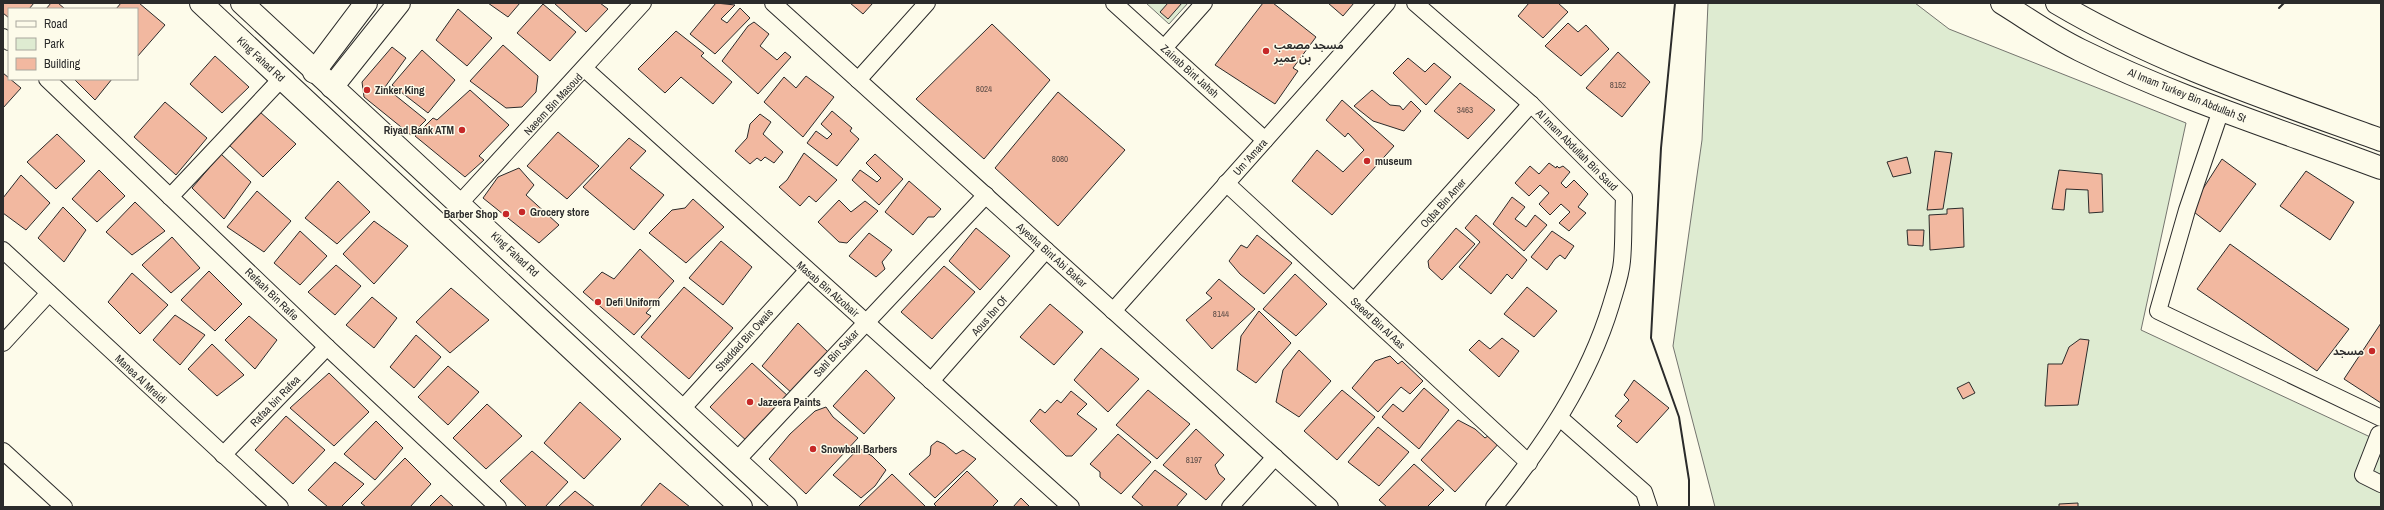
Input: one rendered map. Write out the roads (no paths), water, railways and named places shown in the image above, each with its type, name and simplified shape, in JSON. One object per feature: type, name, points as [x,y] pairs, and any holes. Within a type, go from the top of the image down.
[{"type":"street","name":"King Fahad Rd","points":[[201,3],[741,507]]},
{"type":"street","name":"King Fahad Rd","points":[[242,3],[314,72],[460,203],[786,507]]},
{"type":"street","points":[[314,72],[366,3]]},
{"type":"street","points":[[332,87],[399,3]]},
{"type":"street","name":"Naeem Bin Masoud","points":[[460,203],[585,69],[643,3]]},
{"type":"street","name":"Ayesha Bint Abi Bakar","points":[[773,3],[1330,507]]},
{"type":"street","points":[[858,80],[927,3]]},
{"type":"street","name":"Zainab Bint Jahsh","points":[[1114,3],[1265,140]]},
{"type":"street","points":[[1164,48],[1204,3]]},
{"type":"street","name":"Um 'Amara","points":[[1113,310],[1387,3]]},
{"type":"street","name":"Al Imam Abdullah Bin Saud","points":[[1415,3],[1531,104],[1624,197],[1622,262],[1614,296],[1604,327],[1584,373],[1560,418],[1529,463],[1494,507]]},
{"type":"street","name":"Al Imam Turkey Bin Abdullah St","points":[[2002,3],[2079,50],[2221,110],[2381,168]]},
{"type":"street","points":[[2057,3],[2091,23],[2219,81],[2381,140]]},
{"type":"street","name":"Masab Bin Alzobair","points":[[585,69],[807,271],[932,381],[1071,507]]},
{"type":"street","points":[[170,197],[282,78]]},
{"type":"street","name":"Refaah Bin Rafie","points":[[48,80],[327,347],[498,507]]},
{"type":"street","name":"Oqba Bin Amer","points":[[1354,301],[1531,104]]},
{"type":"street","points":[[2221,110],[2186,210],[2158,311],[2381,418]]},
{"type":"street","name":"Saeed Bin Al Aas","points":[[1226,183],[1529,463]]},
{"type":"street","name":"Sahl Bin Sakar","points":[[737,460],[865,322],[986,195]]},
{"type":"street","name":"Manea Al Mreidi","points":[[3,250],[280,507]]},
{"type":"street","name":"Aous Ibn Of","points":[[932,381],[1046,250]]},
{"type":"street","name":"Shaddad Bin Owais","points":[[682,409],[807,271]]},
{"type":"street","points":[[3,343],[50,293]]},
{"type":"street","name":"Rafaa bin Rafea","points":[[224,455],[327,347]]},
{"type":"street","points":[[1560,418],[1644,492],[1649,507]]},
{"type":"street","points":[[2381,435],[2379,434],[2363,475],[2381,484]]},
{"type":"street","points":[[3,451],[64,507]]},
{"type":"street","points":[[1230,507],[1275,457]]},
{"type":"place","name":"مسجد مصعب بن عمير","points":[[1266,51]]},
{"type":"place","name":"Zinker King","points":[[367,90]]},
{"type":"place","name":"Riyad Bank ATM","points":[[462,130]]},
{"type":"place","name":"museum","points":[[1367,161]]},
{"type":"place","name":"Grocery store","points":[[522,212]]},
{"type":"place","name":"Barber Shop","points":[[506,214]]},
{"type":"place","name":"Defi Uniform","points":[[598,302]]},
{"type":"place","name":"مسجد","points":[[2372,351]]},
{"type":"place","name":"Jazeera Paints","points":[[750,402]]},
{"type":"place","name":"Snowball Barbers","points":[[813,449]]}]
